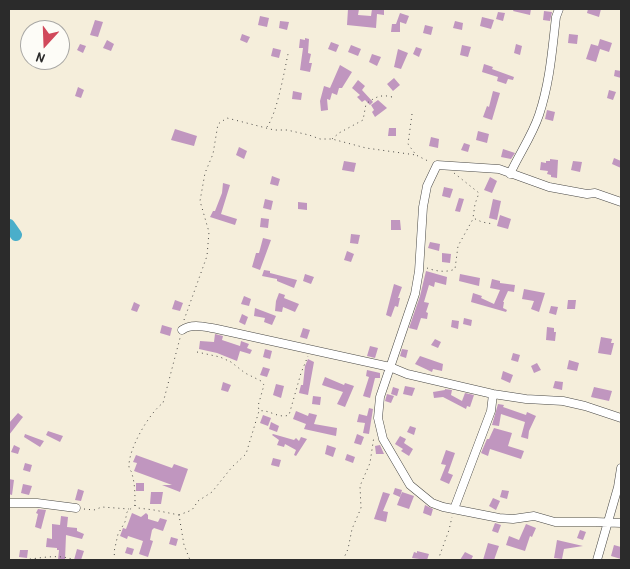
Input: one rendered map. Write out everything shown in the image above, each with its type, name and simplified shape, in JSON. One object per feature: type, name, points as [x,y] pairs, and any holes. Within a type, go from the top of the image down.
[{"type":"street","points":[[510,174],[539,117],[547,88],[556,17],[559,9]]},
{"type":"street","points":[[621,202],[595,193],[587,194],[549,187],[499,169],[437,165],[427,186],[423,207],[419,271],[415,294],[378,406],[378,418],[383,439],[410,485],[432,503],[498,518],[513,519],[534,516],[555,522],[608,522],[621,524]]},
{"type":"street","points":[[182,330],[192,326],[217,329],[390,367],[416,376],[493,394],[585,406],[621,418]]},
{"type":"street","points":[[454,509],[491,411],[493,394]]},
{"type":"street","points":[[597,560],[621,468]]},
{"type":"street","points":[[9,503],[37,503],[76,508]]},
{"type":"path","points":[[266,128],[271,121],[274,111],[288,54]]},
{"type":"path","points":[[332,139],[363,120],[366,104],[375,97],[382,95],[392,96]]},
{"type":"path","points":[[412,114],[408,144],[416,155]]},
{"type":"path","points":[[135,505],[134,486],[129,468],[132,453],[155,408],[164,400],[187,309],[207,256],[209,232],[200,201],[205,173],[213,154],[218,124],[227,118],[266,128],[309,134],[320,139],[332,139],[366,148],[416,155],[437,165]]},
{"type":"path","points":[[419,271],[425,267],[435,271],[451,271],[454,269],[458,246],[473,218],[479,193],[448,170]]},
{"type":"path","points":[[473,218],[493,224]]},
{"type":"path","points":[[259,411],[266,410],[278,415],[289,415],[301,372],[308,356],[318,351]]},
{"type":"path","points":[[135,505],[138,508],[179,515],[192,510],[202,498],[212,492],[232,467],[246,454],[259,411],[258,406],[264,385],[261,381],[245,373],[231,362],[197,352]]},
{"type":"path","points":[[343,560],[348,549],[352,529],[361,508],[360,486],[370,463],[375,434]]},
{"type":"path","points":[[115,560],[114,552],[118,534],[125,522],[127,512],[135,505]]},
{"type":"path","points":[[76,508],[94,510],[102,507],[130,508]]},
{"type":"path","points":[[438,560],[449,530],[454,509]]},
{"type":"path","points":[[179,515],[184,546],[190,560]]},
{"type":"path","points":[[20,560],[45,557],[74,560]]},
{"type":"building","points":[[348,9],[359,9],[358,15],[371,16],[372,9],[384,9],[384,15],[377,14],[376,28],[347,25]]},
{"type":"building","points":[[514,9],[531,9],[530,15],[513,11]]},
{"type":"building","points":[[588,9],[601,9],[599,17],[587,13]]},
{"type":"building","points":[[544,11],[552,12],[550,21],[543,20]]},
{"type":"building","points":[[498,12],[505,13],[503,21],[496,19]]},
{"type":"building","points":[[400,13],[409,16],[406,24],[400,22],[400,32],[391,32],[392,24],[396,24]]},
{"type":"building","points":[[260,16],[269,18],[267,27],[258,25]]},
{"type":"building","points":[[482,17],[494,20],[491,29],[480,26]]},
{"type":"building","points":[[95,20],[103,22],[98,37],[90,35]]},
{"type":"building","points":[[280,21],[289,22],[287,30],[279,28]]},
{"type":"building","points":[[455,21],[463,23],[462,30],[453,28]]},
{"type":"building","points":[[425,25],[433,27],[431,35],[423,33]]},
{"type":"building","points":[[242,34],[250,37],[247,43],[240,40]]},
{"type":"building","points":[[569,34],[578,35],[577,44],[568,43]]},
{"type":"building","points":[[305,38],[309,39],[308,53],[311,54],[309,63],[312,63],[310,72],[300,70],[303,48],[299,48],[300,39],[305,40]]},
{"type":"building","points":[[600,39],[612,43],[609,52],[600,49],[596,62],[586,59],[591,44],[598,46]]},
{"type":"building","points":[[107,40],[114,44],[111,51],[103,48]]},
{"type":"building","points":[[331,42],[339,45],[336,52],[328,49]]},
{"type":"building","points":[[80,44],[86,46],[83,53],[77,50]]},
{"type":"building","points":[[516,44],[522,46],[520,55],[514,53]]},
{"type":"building","points":[[351,45],[361,49],[358,56],[348,52]]},
{"type":"building","points":[[462,45],[471,47],[468,57],[460,55]]},
{"type":"building","points":[[416,47],[422,49],[419,57],[413,54]]},
{"type":"building","points":[[273,48],[281,50],[279,58],[271,56]]},
{"type":"building","points":[[398,49],[408,53],[401,69],[394,67]]},
{"type":"building","points":[[372,54],[381,57],[377,66],[369,62]]},
{"type":"building","points":[[484,64],[514,77],[513,80],[508,79],[506,84],[497,81],[498,77],[482,72]]},
{"type":"building","points":[[340,65],[352,72],[342,88],[339,88],[337,95],[332,93],[330,100],[327,99],[328,110],[321,111],[320,101],[324,86],[330,88]]},
{"type":"building","points":[[615,70],[621,71],[621,78],[614,76]]},
{"type":"building","points":[[394,78],[400,85],[393,91],[387,84]]},
{"type":"building","points":[[358,80],[365,86],[362,90],[373,102],[370,105],[365,100],[362,102],[357,97],[360,95],[352,88]]},
{"type":"building","points":[[78,87],[84,90],[81,98],[75,96]]},
{"type":"building","points":[[609,90],[616,92],[613,100],[607,98]]},
{"type":"building","points":[[293,91],[302,93],[301,100],[292,99]]},
{"type":"building","points":[[493,91],[500,93],[492,120],[483,117],[487,106],[489,107]]},
{"type":"building","points":[[378,100],[387,108],[375,117],[371,105]]},
{"type":"building","points":[[547,110],[555,112],[553,121],[545,119]]},
{"type":"building","points":[[389,128],[396,128],[396,136],[388,136]]},
{"type":"building","points":[[175,129],[197,136],[194,146],[171,140]]},
{"type":"building","points":[[478,131],[489,134],[487,143],[476,140]]},
{"type":"building","points":[[431,137],[439,139],[438,148],[429,146]]},
{"type":"building","points":[[464,143],[470,145],[468,152],[461,150]]},
{"type":"building","points":[[239,147],[247,151],[244,159],[236,155]]},
{"type":"building","points":[[503,149],[515,153],[511,159],[501,157]]},
{"type":"building","points":[[614,158],[621,161],[621,168],[612,164]]},
{"type":"building","points":[[550,159],[558,160],[557,178],[547,174],[548,171],[540,170],[541,162],[546,163]]},
{"type":"building","points":[[344,161],[356,163],[354,172],[342,170]]},
{"type":"building","points":[[573,161],[582,162],[580,172],[571,170]]},
{"type":"building","points":[[272,176],[280,179],[278,186],[270,184]]},
{"type":"building","points":[[490,177],[497,181],[492,193],[484,190]]},
{"type":"building","points":[[223,183],[230,185],[221,214],[237,219],[235,225],[210,217],[213,211],[215,211],[222,193]]},
{"type":"building","points":[[444,187],[453,189],[450,198],[442,196]]},
{"type":"building","points":[[459,198],[464,199],[460,212],[455,211]]},
{"type":"building","points":[[265,199],[273,201],[271,210],[263,208]]},
{"type":"building","points":[[493,199],[501,201],[497,220],[489,218]]},
{"type":"building","points":[[298,202],[307,203],[307,210],[298,209]]},
{"type":"building","points":[[500,215],[511,219],[508,229],[497,226]]},
{"type":"building","points":[[261,218],[269,219],[268,228],[260,227]]},
{"type":"building","points":[[391,220],[400,220],[401,230],[391,230]]},
{"type":"building","points":[[351,234],[360,235],[358,244],[350,243]]},
{"type":"building","points":[[263,238],[271,240],[260,270],[252,267],[256,253],[259,253]]},
{"type":"building","points":[[430,242],[440,244],[439,251],[428,248]]},
{"type":"building","points":[[347,251],[354,254],[351,262],[344,260]]},
{"type":"building","points":[[442,253],[451,254],[450,263],[442,262]]},
{"type":"building","points":[[264,270],[297,280],[294,288],[277,281],[277,279],[262,276]]},
{"type":"building","points":[[426,271],[447,277],[446,285],[435,282],[434,287],[429,285],[424,302],[429,303],[426,312],[428,313],[427,319],[421,318],[417,330],[409,328]]},
{"type":"building","points":[[305,274],[314,277],[311,284],[303,281]]},
{"type":"building","points":[[460,274],[480,278],[479,286],[459,281]]},
{"type":"building","points":[[492,279],[500,281],[500,283],[515,285],[514,292],[508,291],[503,302],[503,308],[507,310],[506,312],[471,302],[473,293],[482,296],[481,298],[494,304],[500,290],[490,288]]},
{"type":"building","points":[[394,284],[402,287],[398,298],[400,298],[398,307],[395,306],[391,317],[386,315]]},
{"type":"building","points":[[524,289],[545,293],[539,312],[531,309],[534,301],[522,299]]},
{"type":"building","points":[[279,293],[285,295],[284,298],[299,304],[295,312],[283,307],[282,312],[275,311]]},
{"type":"building","points":[[244,296],[251,299],[249,306],[241,304]]},
{"type":"building","points":[[175,300],[183,303],[180,311],[172,309]]},
{"type":"building","points":[[568,300],[576,300],[575,309],[567,309]]},
{"type":"building","points":[[134,302],[140,305],[137,312],[131,310]]},
{"type":"building","points":[[551,306],[558,307],[556,315],[549,313]]},
{"type":"building","points":[[255,308],[276,316],[272,325],[264,322],[265,318],[254,316]]},
{"type":"building","points":[[242,314],[248,317],[245,325],[239,322]]},
{"type":"building","points":[[464,318],[472,320],[471,326],[463,324]]},
{"type":"building","points":[[452,320],[459,321],[458,329],[451,327]]},
{"type":"building","points":[[162,325],[172,328],[170,336],[160,333]]},
{"type":"building","points":[[547,327],[554,328],[554,332],[556,332],[555,341],[546,340]]},
{"type":"building","points":[[303,328],[310,330],[307,339],[300,337]]},
{"type":"building","points":[[215,334],[223,336],[222,340],[240,346],[241,341],[249,344],[247,348],[252,350],[250,354],[240,351],[237,361],[217,353],[199,349],[200,341],[214,342]]},
{"type":"building","points":[[601,337],[612,339],[611,343],[614,343],[611,355],[598,353]]},
{"type":"building","points":[[435,339],[441,342],[438,348],[431,345]]},
{"type":"building","points":[[370,346],[378,348],[375,358],[367,356]]},
{"type":"building","points":[[265,349],[272,351],[270,359],[263,357]]},
{"type":"building","points":[[402,349],[408,350],[406,358],[400,356]]},
{"type":"building","points":[[513,353],[520,355],[518,362],[511,360]]},
{"type":"building","points":[[420,356],[443,364],[442,371],[433,369],[432,372],[415,364]]},
{"type":"building","points":[[308,359],[314,362],[308,395],[299,393],[301,385],[303,385],[305,366]]},
{"type":"building","points":[[569,360],[579,363],[577,371],[567,369]]},
{"type":"building","points":[[537,363],[541,370],[534,373],[531,366]]},
{"type":"building","points":[[263,367],[270,369],[267,377],[260,375]]},
{"type":"building","points":[[367,370],[380,373],[380,378],[375,378],[370,398],[363,396],[369,377],[366,376]]},
{"type":"building","points":[[503,371],[513,375],[510,383],[501,379]]},
{"type":"building","points":[[325,377],[344,385],[345,383],[354,386],[345,407],[337,404],[343,392],[322,385]]},
{"type":"building","points":[[555,381],[563,382],[562,390],[553,388]]},
{"type":"building","points":[[223,382],[231,385],[228,392],[221,390]]},
{"type":"building","points":[[276,384],[284,386],[281,398],[273,395]]},
{"type":"building","points":[[405,386],[415,388],[412,396],[403,394]]},
{"type":"building","points":[[393,387],[399,389],[397,396],[391,394]]},
{"type":"building","points":[[594,387],[612,391],[609,401],[591,397]]},
{"type":"building","points":[[445,389],[452,390],[451,395],[462,401],[465,393],[474,395],[470,407],[467,406],[466,409],[443,397],[434,398],[433,392]]},
{"type":"building","points":[[387,394],[394,396],[391,403],[385,401]]},
{"type":"building","points":[[313,396],[321,397],[320,405],[312,404]]},
{"type":"building","points":[[498,404],[526,415],[527,412],[536,416],[529,431],[528,439],[521,437],[525,422],[501,414],[499,426],[492,425]]},
{"type":"building","points":[[369,408],[373,409],[369,434],[363,433],[365,423],[357,422],[359,414],[367,416]]},
{"type":"building","points":[[296,411],[308,416],[309,413],[317,415],[314,424],[337,428],[336,436],[304,429],[306,424],[293,419]]},
{"type":"building","points":[[18,413],[23,417],[9,435],[9,423]]},
{"type":"building","points":[[263,415],[271,418],[268,426],[260,423]]},
{"type":"building","points":[[271,422],[279,426],[277,432],[269,429]]},
{"type":"building","points":[[410,426],[416,428],[414,435],[407,432]]},
{"type":"building","points":[[494,428],[512,433],[508,446],[524,451],[521,459],[490,449],[488,456],[481,453]]},
{"type":"building","points":[[48,431],[63,436],[60,442],[46,435]]},
{"type":"building","points":[[25,434],[44,441],[40,447],[24,437]]},
{"type":"building","points":[[273,434],[294,440],[296,438],[299,441],[301,437],[307,439],[296,456],[294,455],[296,450],[285,444],[284,447],[277,445],[279,440]]},
{"type":"building","points":[[357,434],[364,437],[361,445],[354,443]]},
{"type":"building","points":[[400,436],[406,439],[404,443],[413,449],[409,456],[395,444]]},
{"type":"building","points":[[14,445],[20,448],[18,454],[11,452]]},
{"type":"building","points":[[327,445],[336,448],[333,457],[325,454]]},
{"type":"building","points":[[380,445],[384,454],[376,454],[375,446]]},
{"type":"building","points":[[446,450],[455,453],[448,473],[453,475],[449,484],[440,480],[446,465],[441,464]]},
{"type":"building","points":[[347,454],[355,457],[353,463],[345,460]]},
{"type":"building","points":[[136,455],[172,468],[174,464],[188,469],[180,492],[162,485],[172,485],[134,471],[137,463],[133,462]]},
{"type":"building","points":[[273,458],[281,460],[279,467],[271,465]]},
{"type":"building","points":[[25,463],[32,465],[30,472],[23,470]]},
{"type":"building","points":[[9,479],[14,480],[12,495],[9,494]]},
{"type":"building","points":[[136,483],[144,483],[144,491],[136,491]]},
{"type":"building","points":[[23,484],[32,486],[29,495],[21,493]]},
{"type":"building","points":[[395,488],[402,490],[400,497],[393,494]]},
{"type":"building","points":[[78,489],[84,491],[81,501],[75,500]]},
{"type":"building","points":[[502,490],[509,491],[507,499],[500,497]]},
{"type":"building","points":[[151,492],[163,492],[161,504],[150,504]]},
{"type":"building","points":[[383,492],[390,494],[383,511],[388,512],[386,522],[374,519]]},
{"type":"building","points":[[402,492],[414,496],[409,509],[397,505]]},
{"type":"building","points":[[493,498],[500,501],[496,510],[489,506]]},
{"type":"building","points":[[425,505],[433,509],[431,516],[423,513]]},
{"type":"building","points":[[38,509],[46,510],[41,529],[35,527]]},
{"type":"building","points":[[132,513],[141,517],[146,513],[148,519],[158,522],[160,518],[167,520],[163,531],[154,528],[152,530],[150,540],[153,541],[148,557],[139,554],[143,541],[128,536],[127,539],[120,536],[123,528],[126,529]]},
{"type":"building","points":[[61,516],[68,517],[67,527],[77,528],[77,531],[84,534],[82,539],[66,535],[65,560],[58,560],[59,550],[57,548],[46,547],[47,538],[52,539],[52,524],[60,525]]},
{"type":"building","points":[[495,523],[501,525],[498,533],[492,531]]},
{"type":"building","points":[[526,524],[536,528],[532,537],[530,536],[525,551],[506,545],[509,536],[519,540]]},
{"type":"building","points":[[580,530],[586,532],[583,540],[577,538]]},
{"type":"building","points":[[171,537],[178,539],[176,546],[169,544]]},
{"type":"building","points":[[557,540],[583,546],[564,549],[562,559],[554,558]]},
{"type":"building","points":[[488,543],[499,546],[494,560],[483,560]]},
{"type":"building","points":[[614,545],[621,547],[621,559],[611,556]]},
{"type":"building","points":[[127,547],[134,549],[132,555],[125,553]]},
{"type":"building","points":[[77,549],[84,551],[81,560],[74,560]]},
{"type":"building","points":[[20,550],[28,550],[27,558],[19,557]]},
{"type":"building","points":[[417,551],[429,554],[427,560],[412,558],[414,552],[417,553]]},
{"type":"building","points":[[465,552],[473,556],[471,560],[460,560]]},
{"type":"waterway","points":[[9,225],[16,235]]}]
